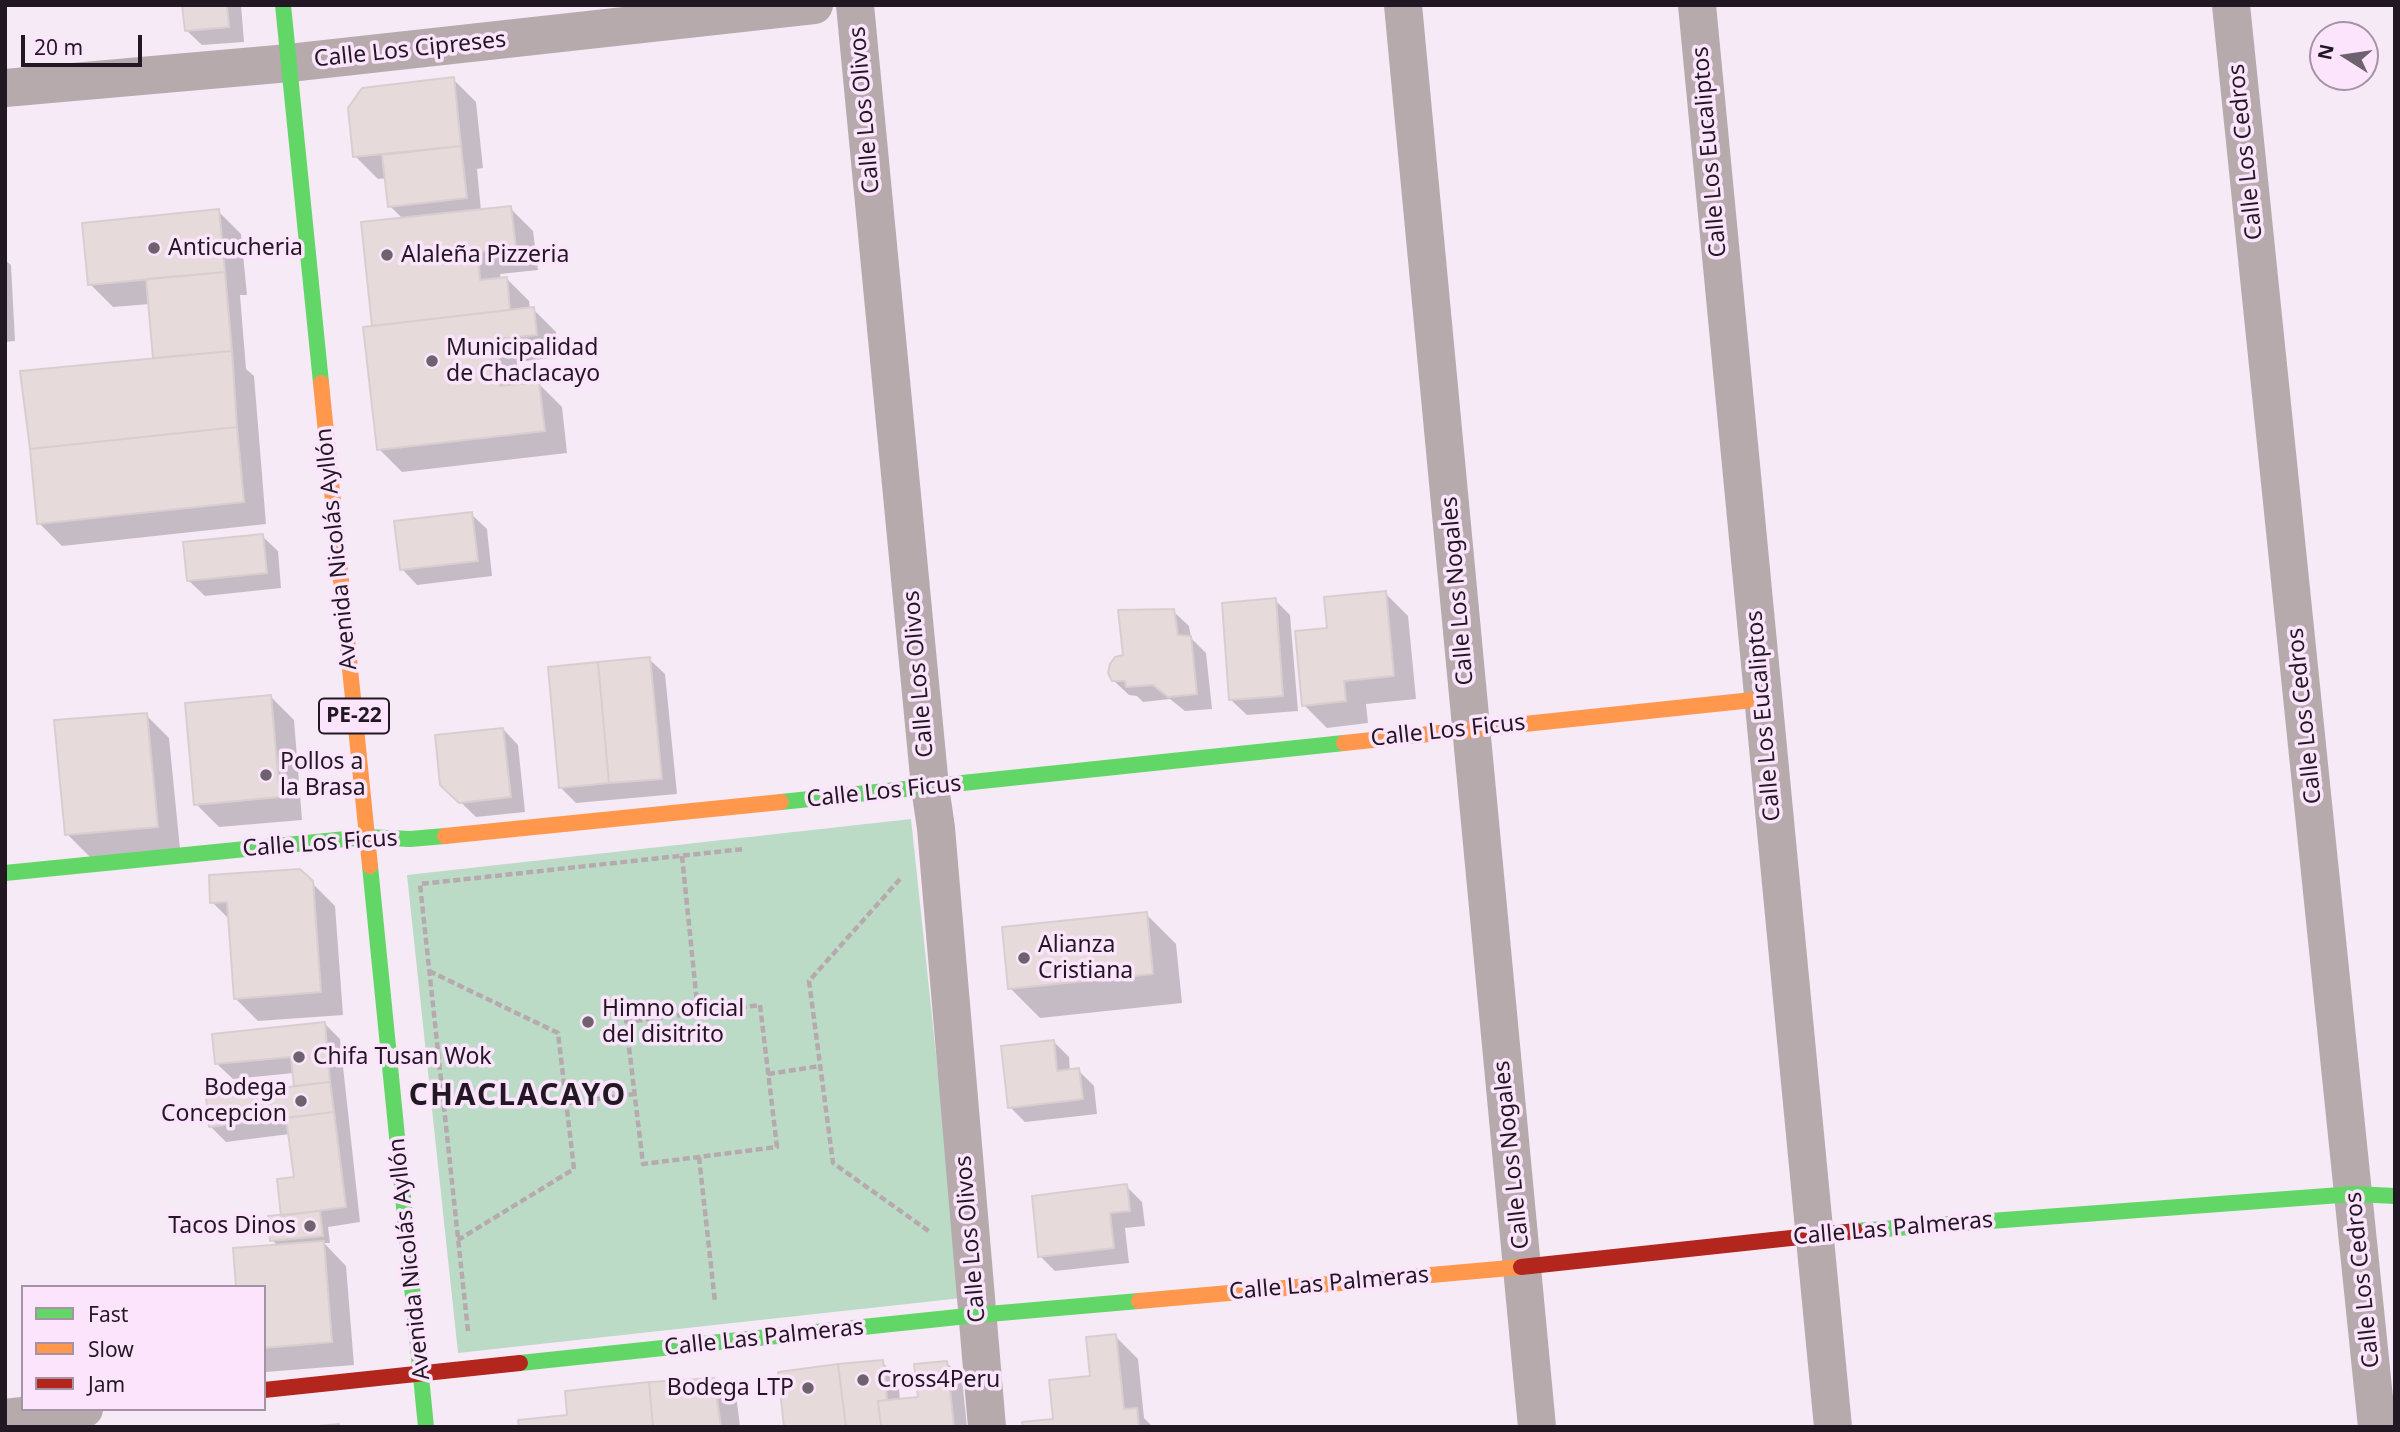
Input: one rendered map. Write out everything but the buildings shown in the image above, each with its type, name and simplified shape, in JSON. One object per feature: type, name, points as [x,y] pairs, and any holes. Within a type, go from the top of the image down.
[{"type":"main road","name":"Avenida Nicolás Ayllón","points":[[283,5],[426,1427]]},
{"type":"main road","name":"Calle Los Ficus","points":[[5,873],[366,837],[411,838],[930,787],[1762,699]]},
{"type":"main road","name":"Calle Las Palmeras","points":[[266,1390],[977,1315],[1523,1267],[1814,1234],[2354,1194],[2395,1196]]},
{"type":"street","name":"Calle Los Cipreses","points":[[5,88],[289,63],[814,5]]},
{"type":"street","name":"Calle Los Olivos","points":[[855,5],[936,828],[987,1427]]},
{"type":"street","name":"Calle Los Nogales","points":[[1404,5],[1537,1427]]},
{"type":"street","name":"Calle Los Eucaliptos","points":[[1697,5],[1833,1427]]},
{"type":"street","name":"Calle Los Cedros","points":[[2231,5],[2377,1427]]},
{"type":"street","points":[[5,1418],[66,1411]]},
{"type":"path","points":[[469,1340],[421,884],[751,848]]},
{"type":"path","points":[[682,856],[698,1013]]},
{"type":"path","points":[[906,872],[809,981],[833,1163],[934,1234]]},
{"type":"path","points":[[429,971],[558,1033],[574,1169],[458,1240]]},
{"type":"path","points":[[760,1005],[777,1147],[643,1164],[626,1022],[698,1013],[760,1005]]},
{"type":"path","points":[[768,1074],[820,1066]]},
{"type":"path","points":[[566,1103],[635,1094]]},
{"type":"path","points":[[699,1157],[716,1314]]},
{"type":"green space","points":[[911,819],[962,1298],[458,1353],[407,875]]},
{"type":"traffic: fast","points":[[283,5],[321,383]]},
{"type":"traffic: fast","points":[[781,802],[1344,743]]},
{"type":"traffic: fast","points":[[5,873],[366,837],[410,839],[445,836]]},
{"type":"traffic: fast","points":[[370,866],[426,1427]]},
{"type":"traffic: fast","points":[[1856,1231],[2354,1194],[2395,1196]]},
{"type":"traffic: fast","points":[[520,1363],[977,1315],[1139,1301]]},
{"type":"traffic: slow","points":[[321,383],[370,866]]},
{"type":"traffic: slow","points":[[1344,743],[1762,699]]},
{"type":"traffic: slow","points":[[445,836],[781,802]]},
{"type":"traffic: slow","points":[[1139,1301],[1521,1267]]},
{"type":"traffic: jam","points":[[1521,1267],[1856,1231]]},
{"type":"traffic: jam","points":[[266,1390],[520,1363]]},
{"type":"place","name":"Anticucheria","points":[[154,248]]},
{"type":"place","name":"Alaleña Pizzeria","points":[[387,255]]},
{"type":"place","name":"Municipalidad de Chaclacayo","points":[[432,361]]},
{"type":"place","name":"Pollos a la Brasa","points":[[266,775]]},
{"type":"place","name":"Alianza Cristiana","points":[[1024,958]]},
{"type":"place","name":"Himno oficial del disitrito","points":[[588,1022]]},
{"type":"place","name":"Chifa Tusan Wok","points":[[299,1057]]},
{"type":"place","name":"Bodega Concepcion","points":[[301,1101]]},
{"type":"place","name":"Tacos Dinos","points":[[310,1226]]},
{"type":"place","name":"Cross4Peru","points":[[863,1380]]},
{"type":"place","name":"Bodega LTP","points":[[808,1388]]},
{"type":"district","name":"CHACLACAYO","points":[[518,1096]]}]
